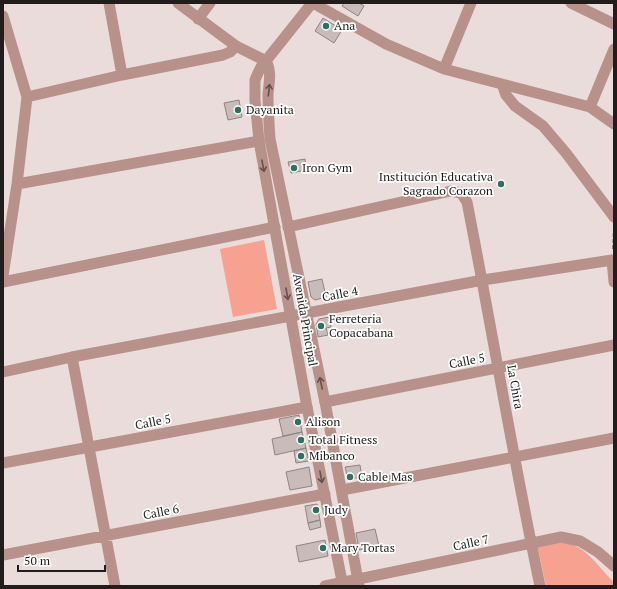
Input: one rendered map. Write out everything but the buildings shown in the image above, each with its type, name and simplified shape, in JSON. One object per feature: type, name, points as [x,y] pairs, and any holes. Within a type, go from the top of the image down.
[{"type":"street","points":[[109,3],[122,75]]},
{"type":"street","points":[[178,3],[236,46],[266,61]]},
{"type":"street","points":[[198,19],[210,3]]},
{"type":"street","points":[[312,3],[386,44],[444,69],[590,107],[614,124]]},
{"type":"street","name":"Avenida Principal","points":[[312,3],[261,67],[255,80],[255,100],[259,141],[307,407],[342,584]]},
{"type":"street","points":[[444,69],[471,3]]},
{"type":"street","points":[[571,3],[614,24]]},
{"type":"street","points":[[3,16],[27,97],[17,184],[3,276]]},
{"type":"street","points":[[27,97],[122,75],[223,55],[230,52],[236,46]]},
{"type":"street","points":[[590,107],[614,49]]},
{"type":"street","name":"Avenida Principal","points":[[266,61],[270,67],[268,94],[270,138],[325,402],[359,583]]},
{"type":"street","points":[[502,84],[506,96],[515,106],[543,126],[566,153],[614,217]]},
{"type":"street","points":[[17,184],[259,141]]},
{"type":"street","name":"La Chira","points":[[288,226],[451,191],[461,193],[467,202],[483,280],[514,457],[540,586]]},
{"type":"street","points":[[3,282],[275,227]]},
{"type":"street","points":[[612,260],[614,282]]},
{"type":"street","name":"Calle 4","points":[[3,372],[72,357],[483,280],[612,260]]},
{"type":"street","name":"Calle 5","points":[[325,402],[614,345]]},
{"type":"street","points":[[72,357],[115,586]]},
{"type":"street","name":"Calle 5","points":[[3,462],[307,407]]},
{"type":"street","points":[[342,490],[614,438]]},
{"type":"street","name":"Calle 6","points":[[3,555],[324,494]]},
{"type":"street","name":"Calle 7","points":[[325,586],[359,583],[561,537],[580,541],[598,552],[614,566]]},
{"type":"path","points":[[612,260],[614,229]]},
{"type":"shaded area","points":[[264,240],[277,309],[233,317],[220,249]]},
{"type":"shaded area","points":[[564,542],[580,548],[592,558],[614,582],[614,586],[546,586],[537,544]]},
{"type":"place","name":"Ana","points":[[326,26]]},
{"type":"place","name":"Dayanita","points":[[238,110]]},
{"type":"place","name":"Iron Gym","points":[[294,168]]},
{"type":"place","name":"Institución Educativa Sagrado Corazon","points":[[501,184]]},
{"type":"place","name":"Ferreteria Copacabana","points":[[321,326]]},
{"type":"place","name":"Alison","points":[[298,422]]},
{"type":"place","name":"Total Fitness","points":[[301,440]]},
{"type":"place","name":"Mibanco","points":[[301,456]]},
{"type":"place","name":"Cable Mas","points":[[350,477]]},
{"type":"place","name":"Judy","points":[[316,510]]},
{"type":"place","name":"Mary Tortas","points":[[323,548]]}]
